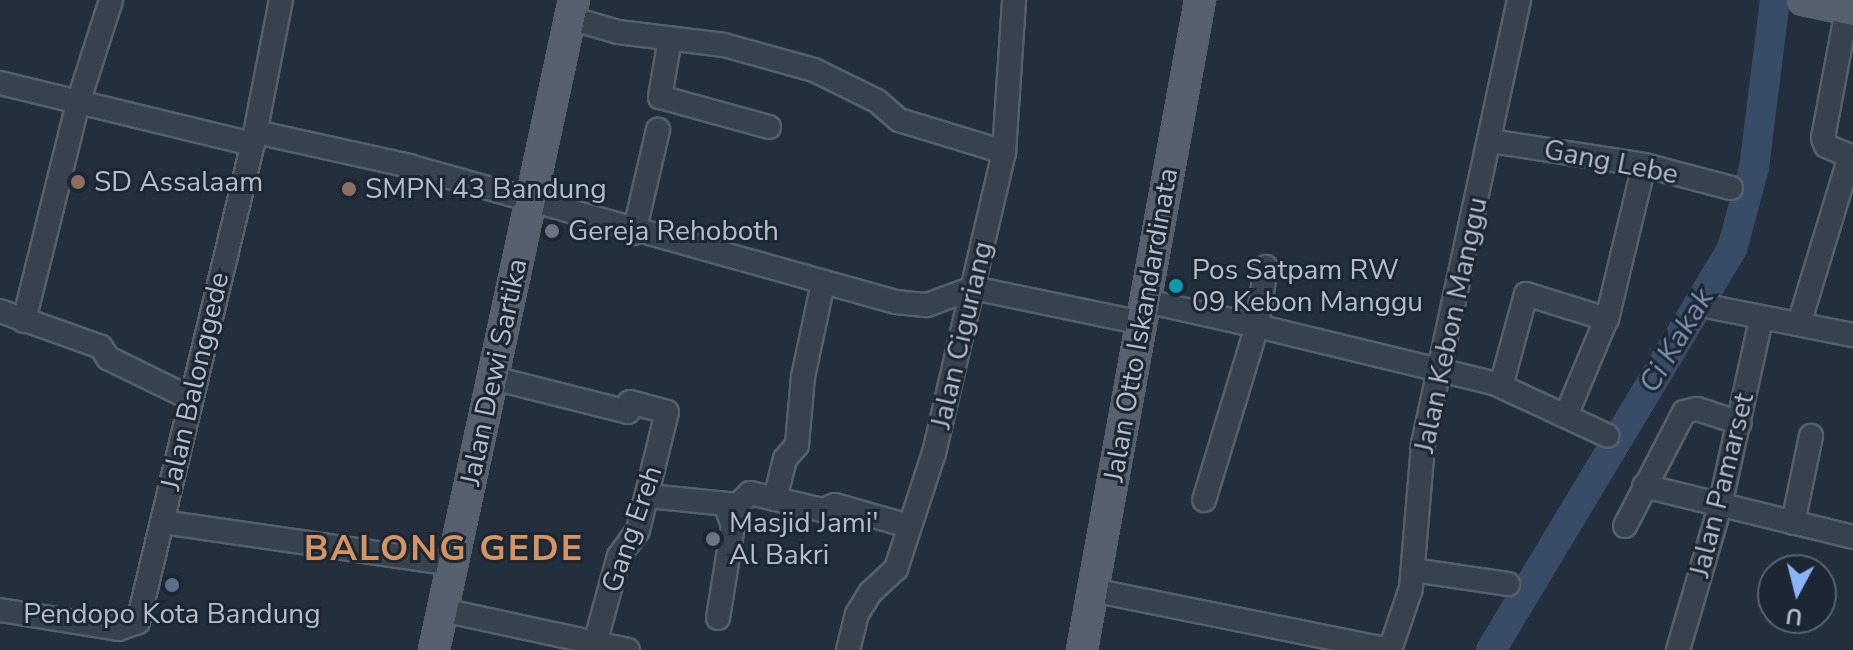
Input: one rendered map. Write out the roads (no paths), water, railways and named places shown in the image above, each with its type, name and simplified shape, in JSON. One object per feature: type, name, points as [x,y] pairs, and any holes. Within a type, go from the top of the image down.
[{"type":"main road","name":"Jalan Otto Iskandardinata","points":[[1082,650],[1200,0]]},
{"type":"main road","points":[[1808,1],[1850,10]]},
{"type":"main road","name":"Jalan Dewi Sartika","points":[[434,650],[572,9]]},
{"type":"street","points":[[24,321],[78,103],[111,0]]},
{"type":"street","name":"Jalan Balonggede","points":[[0,610],[130,629],[141,612],[188,397],[254,138],[281,0]]},
{"type":"street","name":"Jalan Ciguriang","points":[[848,650],[857,614],[871,592],[896,569],[934,453],[1004,152],[1014,0]]},
{"type":"street","name":"Jalan Kebon Manggu","points":[[1390,650],[1413,570],[1423,444],[1442,370],[1519,0]]},
{"type":"street","points":[[572,9],[670,39],[724,45],[814,70],[877,101],[899,120],[1004,152]]},
{"type":"street","points":[[1799,324],[1850,156],[1826,146],[1823,138],[1850,10]]},
{"type":"street","points":[[670,39],[660,97],[769,127]]},
{"type":"street","points":[[0,83],[78,103],[531,199],[634,233],[823,283],[927,305],[966,322]]},
{"type":"street","points":[[634,233],[658,130]]},
{"type":"street","name":"Gang Lebe","points":[[1491,141],[1644,165],[1731,188]]},
{"type":"street","points":[[1567,413],[1607,319],[1644,165]]},
{"type":"street","points":[[1204,500],[1257,326],[1266,267]]},
{"type":"street","points":[[775,499],[785,459],[797,445],[803,377],[823,283]]},
{"type":"street","points":[[927,305],[973,288],[1257,326],[1501,386],[1567,413],[1608,436]]},
{"type":"street","points":[[1501,386],[1526,294],[1607,319]]},
{"type":"street","points":[[1711,307],[1761,320],[1853,335]]},
{"type":"street","points":[[0,311],[101,347],[108,358],[188,397]]},
{"type":"street","name":"Jalan Pamarset","points":[[1678,650],[1720,506],[1761,320]]},
{"type":"street","name":"Gang Ereh","points":[[493,378],[628,412],[630,402],[667,412],[638,530],[619,556],[595,643]]},
{"type":"street","points":[[1625,526],[1644,486],[1689,409],[1740,423]]},
{"type":"street","points":[[1793,523],[1811,436]]},
{"type":"street","points":[[1644,486],[1853,537]]},
{"type":"street","points":[[648,496],[738,505],[750,493],[822,510],[835,505],[908,526]]},
{"type":"street","points":[[718,618],[733,525],[725,504]]},
{"type":"street","points":[[162,522],[453,564]]},
{"type":"street","points":[[1413,570],[1508,584]]},
{"type":"street","points":[[1092,590],[1390,650]]},
{"type":"street","points":[[443,610],[628,650]]},
{"type":"waterway","name":"Ci Kakak","points":[[1491,650],[1732,249],[1754,168],[1775,0]]},
{"type":"place","name":"SD Assalaam","points":[[78,182]]},
{"type":"place","name":"SMPN 43 Bandung","points":[[349,189]]},
{"type":"place","name":"Gereja Rehoboth","points":[[552,231]]},
{"type":"place","name":"Pos Satpam RW 09 Kebon Manggu","points":[[1176,286]]},
{"type":"place","name":"Masjid Jami' Al Bakri","points":[[713,539]]},
{"type":"place","name":"Pendopo Kota Bandung","points":[[172,585]]},
{"type":"district","name":"BALONG GEDE","points":[[444,549]]}]
